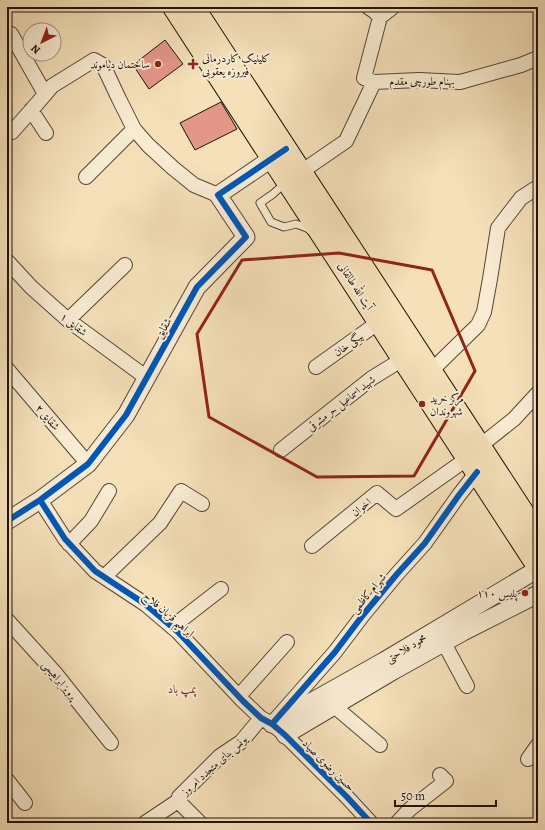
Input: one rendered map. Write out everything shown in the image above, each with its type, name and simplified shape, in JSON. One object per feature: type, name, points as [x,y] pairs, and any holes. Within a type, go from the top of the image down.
[{"type":"main road","name":"آیت الله طالقانی","points":[[174,7],[431,371],[475,459],[538,567]]},
{"type":"main road","name":"آیت الله طالقانی","points":[[193,7],[279,154]]},
{"type":"main road","name":"آیت الله طالقانی","points":[[294,177],[325,239],[403,359],[475,459],[538,536]]},
{"type":"street","points":[[368,7],[380,18]]},
{"type":"street","points":[[294,177],[346,141],[374,82],[364,78],[380,18],[393,7]]},
{"type":"street","points":[[11,34],[45,94]]},
{"type":"street","name":"بهنام طورچی مقدم","points":[[374,82],[419,80],[460,82],[521,65],[538,58]]},
{"type":"street","points":[[12,132],[52,86],[94,60],[103,65],[134,129],[148,145],[194,185],[218,195],[279,154]]},
{"type":"street","points":[[31,110],[46,133]]},
{"type":"street","points":[[86,177],[134,129]]},
{"type":"street","points":[[431,371],[478,325],[484,312],[498,228],[521,198],[537,189]]},
{"type":"street","name":"شقایق","points":[[7,521],[40,500],[88,464],[126,415],[197,287],[246,237],[218,195]]},
{"type":"street","name":"شقایق ۱","points":[[7,261],[31,287],[68,320],[147,378]]},
{"type":"street","points":[[68,320],[125,265]]},
{"type":"street","name":"بیگی خان","points":[[316,367],[379,322]]},
{"type":"street","name":"شهید اسماعیل حر مشرقی","points":[[281,450],[372,378],[403,359]]},
{"type":"street","name":"شقایق ۲","points":[[7,369],[88,464]]},
{"type":"street","points":[[475,459],[538,393]]},
{"type":"street","name":"اخوان","points":[[312,546],[377,493],[396,510],[475,459]]},
{"type":"street","name":"شهرام کاظمی","points":[[266,721],[335,652],[368,609],[425,543],[459,494],[475,459]]},
{"type":"street","points":[[69,544],[91,521],[109,491]]},
{"type":"street","points":[[104,577],[160,523],[181,491],[202,504]]},
{"type":"street","name":"ابراهیم قربان فلاح","points":[[40,500],[64,539],[95,571],[145,604],[178,632],[238,696],[266,721]]},
{"type":"street","name":"محمود فلاحتی","points":[[285,735],[334,706],[388,666],[459,625],[538,567]]},
{"type":"street","points":[[172,627],[221,589]]},
{"type":"street","name":"محمود فلاحتی","points":[[266,721],[388,666],[444,643],[459,625],[538,594]]},
{"type":"street","name":"پرویز ابراهیمی","points":[[7,620],[56,674],[111,743]]},
{"type":"street","points":[[238,696],[287,642]]},
{"type":"street","points":[[444,643],[467,686]]},
{"type":"street","points":[[334,706],[380,746]]},
{"type":"street","name":"حسین رضوی صیاد","points":[[266,721],[285,735],[371,823]]},
{"type":"street","name":"یونس بنای متجدد امروز","points":[[145,823],[178,801],[178,797],[220,756],[241,742],[266,721]]},
{"type":"street","points":[[528,759],[538,745]]},
{"type":"street","points":[[397,823],[410,809],[446,781],[440,775]]},
{"type":"street","points":[[7,780],[25,803]]},
{"type":"street","points":[[178,801],[200,823]]},
{"type":"lane","points":[[294,177],[260,203],[271,222],[284,227],[296,224],[307,228],[325,239]]},
{"type":"highlighted area","points":[[339,253],[432,270],[475,371],[414,476],[317,477],[209,417],[197,334],[242,260]]},
{"type":"building","name":"ساختمان دیاموند","points":[[165,40],[183,64],[149,89],[133,65]]},
{"type":"building","points":[[221,102],[237,129],[195,150],[180,123]]},
{"type":"cycle path","points":[[7,521],[40,500],[88,464],[126,415],[197,287],[246,237],[218,195],[286,149]]},
{"type":"cycle path","points":[[272,724],[335,652],[363,615],[425,543],[477,472]]},
{"type":"cycle path","points":[[40,500],[65,539],[95,571],[145,604],[178,632],[243,701],[261,718],[272,724],[285,735],[371,823]]},
{"type":"place","name":"ساختمان دیاموند","points":[[158,64]]},
{"type":"place","name":"کلینیک کاردرمانی فیروزه یعقوبی","points":[[193,64]]},
{"type":"place","name":"مرکز خرید شهروندان","points":[[422,404]]},
{"type":"place","name":"پلیس ۱۱۰","points":[[525,593]]},
{"type":"district","name":"پمپ باد","points":[[182,689]]}]
